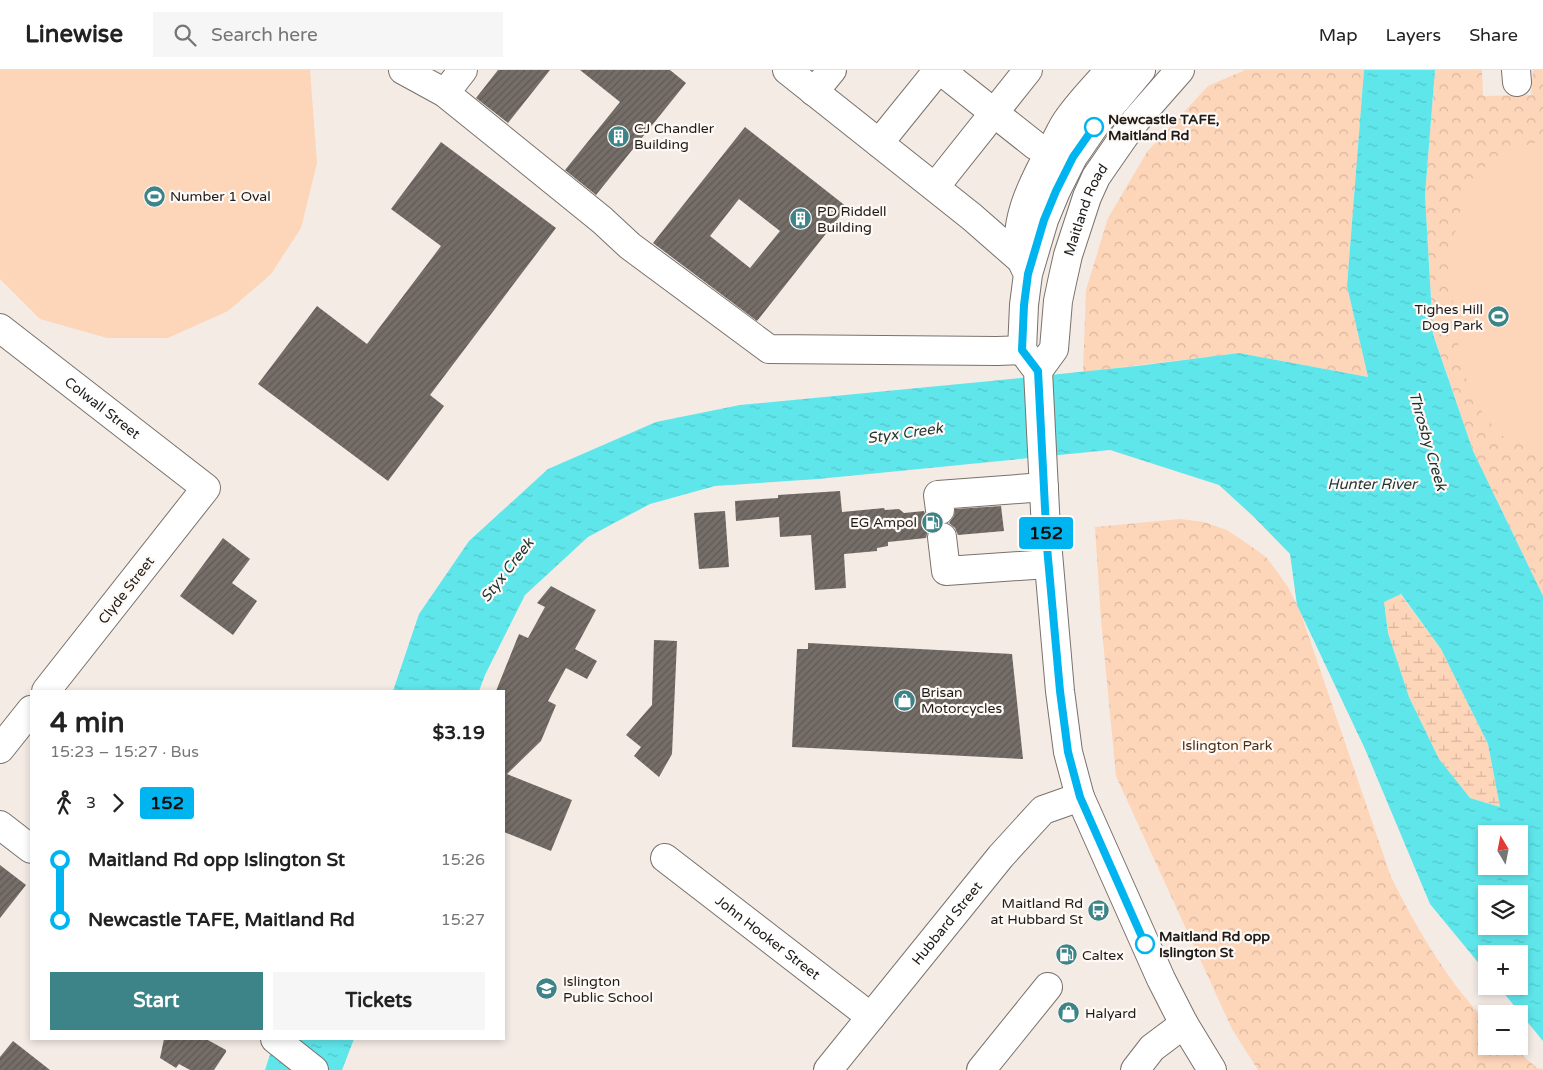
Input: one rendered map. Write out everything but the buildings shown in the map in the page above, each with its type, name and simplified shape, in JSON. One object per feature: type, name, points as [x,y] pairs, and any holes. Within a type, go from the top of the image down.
[{"type":"main road","points":[[403,70],[445,93],[602,220],[630,246],[769,349],[997,351],[1030,361]]},
{"type":"main road","points":[[445,93],[463,70]]},
{"type":"main road","points":[[787,70],[972,217],[1024,266]]},
{"type":"main road","points":[[814,92],[832,70]]},
{"type":"main road","points":[[879,143],[939,70],[1036,146]]},
{"type":"main road","points":[[935,187],[1028,70]]},
{"type":"main road","points":[[1110,70],[1067,120],[1040,169],[1025,204],[1019,247],[1024,266],[1024,305],[1042,458],[1048,564],[1065,734],[1080,797],[1161,979],[1184,1024],[1212,1070]]},
{"type":"main road","points":[[1024,266],[1056,191],[1070,164],[1095,125],[1141,70]]},
{"type":"main road","points":[[1174,77],[1197,70]]},
{"type":"main road","name":"Maitland Road","points":[[1030,361],[1054,349],[1058,302],[1068,255],[1087,197],[1096,177],[1136,120],[1174,77]]},
{"type":"main road","name":"Colwall Street","points":[[0,328],[206,488]]},
{"type":"main road","points":[[940,510],[938,495],[1044,487]]},
{"type":"main road","name":"Clyde Street","points":[[47,690],[206,488]]},
{"type":"main road","points":[[942,537],[946,571],[1048,564]]},
{"type":"main road","points":[[0,749],[30,711]]},
{"type":"main road","name":"Hubbard Street","points":[[828,1070],[1027,826],[1043,810],[1080,797]]},
{"type":"main road","points":[[0,825],[30,849]]},
{"type":"main road","name":"John Hooker Street","points":[[665,858],[871,1017]]},
{"type":"main road","points":[[981,1070],[1048,987]]},
{"type":"main road","points":[[1135,1070],[1152,1048],[1184,1024]]},
{"type":"main road","points":[[276,1040],[314,1070]]},
{"type":"green space","name":"Number 1 Oval","points":[[0,70],[310,70],[317,163],[301,228],[271,274],[228,311],[168,338],[107,338],[40,319],[0,279]]},
{"type":"green space","points":[[1245,70],[1364,70],[1347,286],[1368,377],[1239,353],[1083,372],[1086,290],[1108,218],[1147,152],[1208,86]]},
{"type":"green space","points":[[1435,70],[1482,70],[1483,96],[1531,95],[1533,70],[1543,70],[1543,596],[1473,451],[1433,333],[1425,195]]},
{"type":"green space","name":"Tighes Hill Dog Park","points":[[1533,143],[1543,143],[1543,456],[1499,434],[1479,408],[1461,366],[1452,297],[1451,251],[1466,185],[1495,157]]},
{"type":"green space","name":"Islington Park","points":[[1180,519],[1204,522],[1227,530],[1267,558],[1288,587],[1300,611],[1391,877],[1433,953],[1478,1012],[1478,1055],[1522,1055],[1537,1068],[1543,1070],[1258,1070],[1232,1029],[1116,776],[1101,620],[1095,527]]},
{"type":"green space","points":[[1400,594],[1441,649],[1488,744],[1500,807],[1470,798],[1439,759],[1409,697],[1388,633],[1384,602]]},
{"type":"water","name":"Hunter River","points":[[1364,70],[1435,70],[1425,195],[1433,334],[1473,451],[1543,596],[1543,1041],[1528,1023],[1528,1005],[1514,1005],[1505,995],[1528,995],[1528,945],[1478,945],[1478,962],[1430,904],[1365,749],[1297,605],[1290,554],[1219,485],[1110,450],[818,479],[715,486],[650,504],[588,537],[525,595],[479,690],[393,690],[419,614],[469,541],[548,469],[656,422],[740,405],[1137,366],[1239,353],[1368,377],[1347,286]],"holes":[[[1401,594],[1441,649],[1488,744],[1500,807],[1470,798],[1439,759],[1409,697],[1388,633],[1384,602]]]},
{"type":"water","points":[[275,1040],[354,1040],[342,1070],[265,1070]]},
{"type":"bus line","name":"152","points":[[1094,127],[1073,157],[1062,177],[1044,220],[1028,274],[1024,305],[1022,350],[1038,371],[1047,547],[1060,691],[1068,752],[1080,797],[1145,944]]},
{"type":"place","name":"Newcastle TAFE, Maitland Rd","points":[[1094,127]]},
{"type":"place","name":"CJ Chandler Building","points":[[618,136]]},
{"type":"place","name":"Number 1 Oval","points":[[154,196]]},
{"type":"place","name":"PD Riddell Building","points":[[801,219]]},
{"type":"place","name":"Tighes Hill Dog Park","points":[[1499,317]]},
{"type":"place","name":"EG Ampol","points":[[933,522]]},
{"type":"place","name":"Brisan Motorcycles","points":[[905,700]]},
{"type":"place","name":"Maitland Rd at Hubbard St","points":[[1099,911]]},
{"type":"place","name":"Maitland Rd opp Islington St","points":[[1145,944]]},
{"type":"place","name":"Caltex","points":[[1066,955]]},
{"type":"place","name":"Islington Public School","points":[[547,989]]},
{"type":"place","name":"Halyard","points":[[1069,1013]]},
{"type":"water label","name":"Styx Creek","points":[[905,433]]},
{"type":"water label","name":"Throsby Creek","points":[[1428,441]]},
{"type":"water label","name":"Styx Creek","points":[[507,570]]}]
